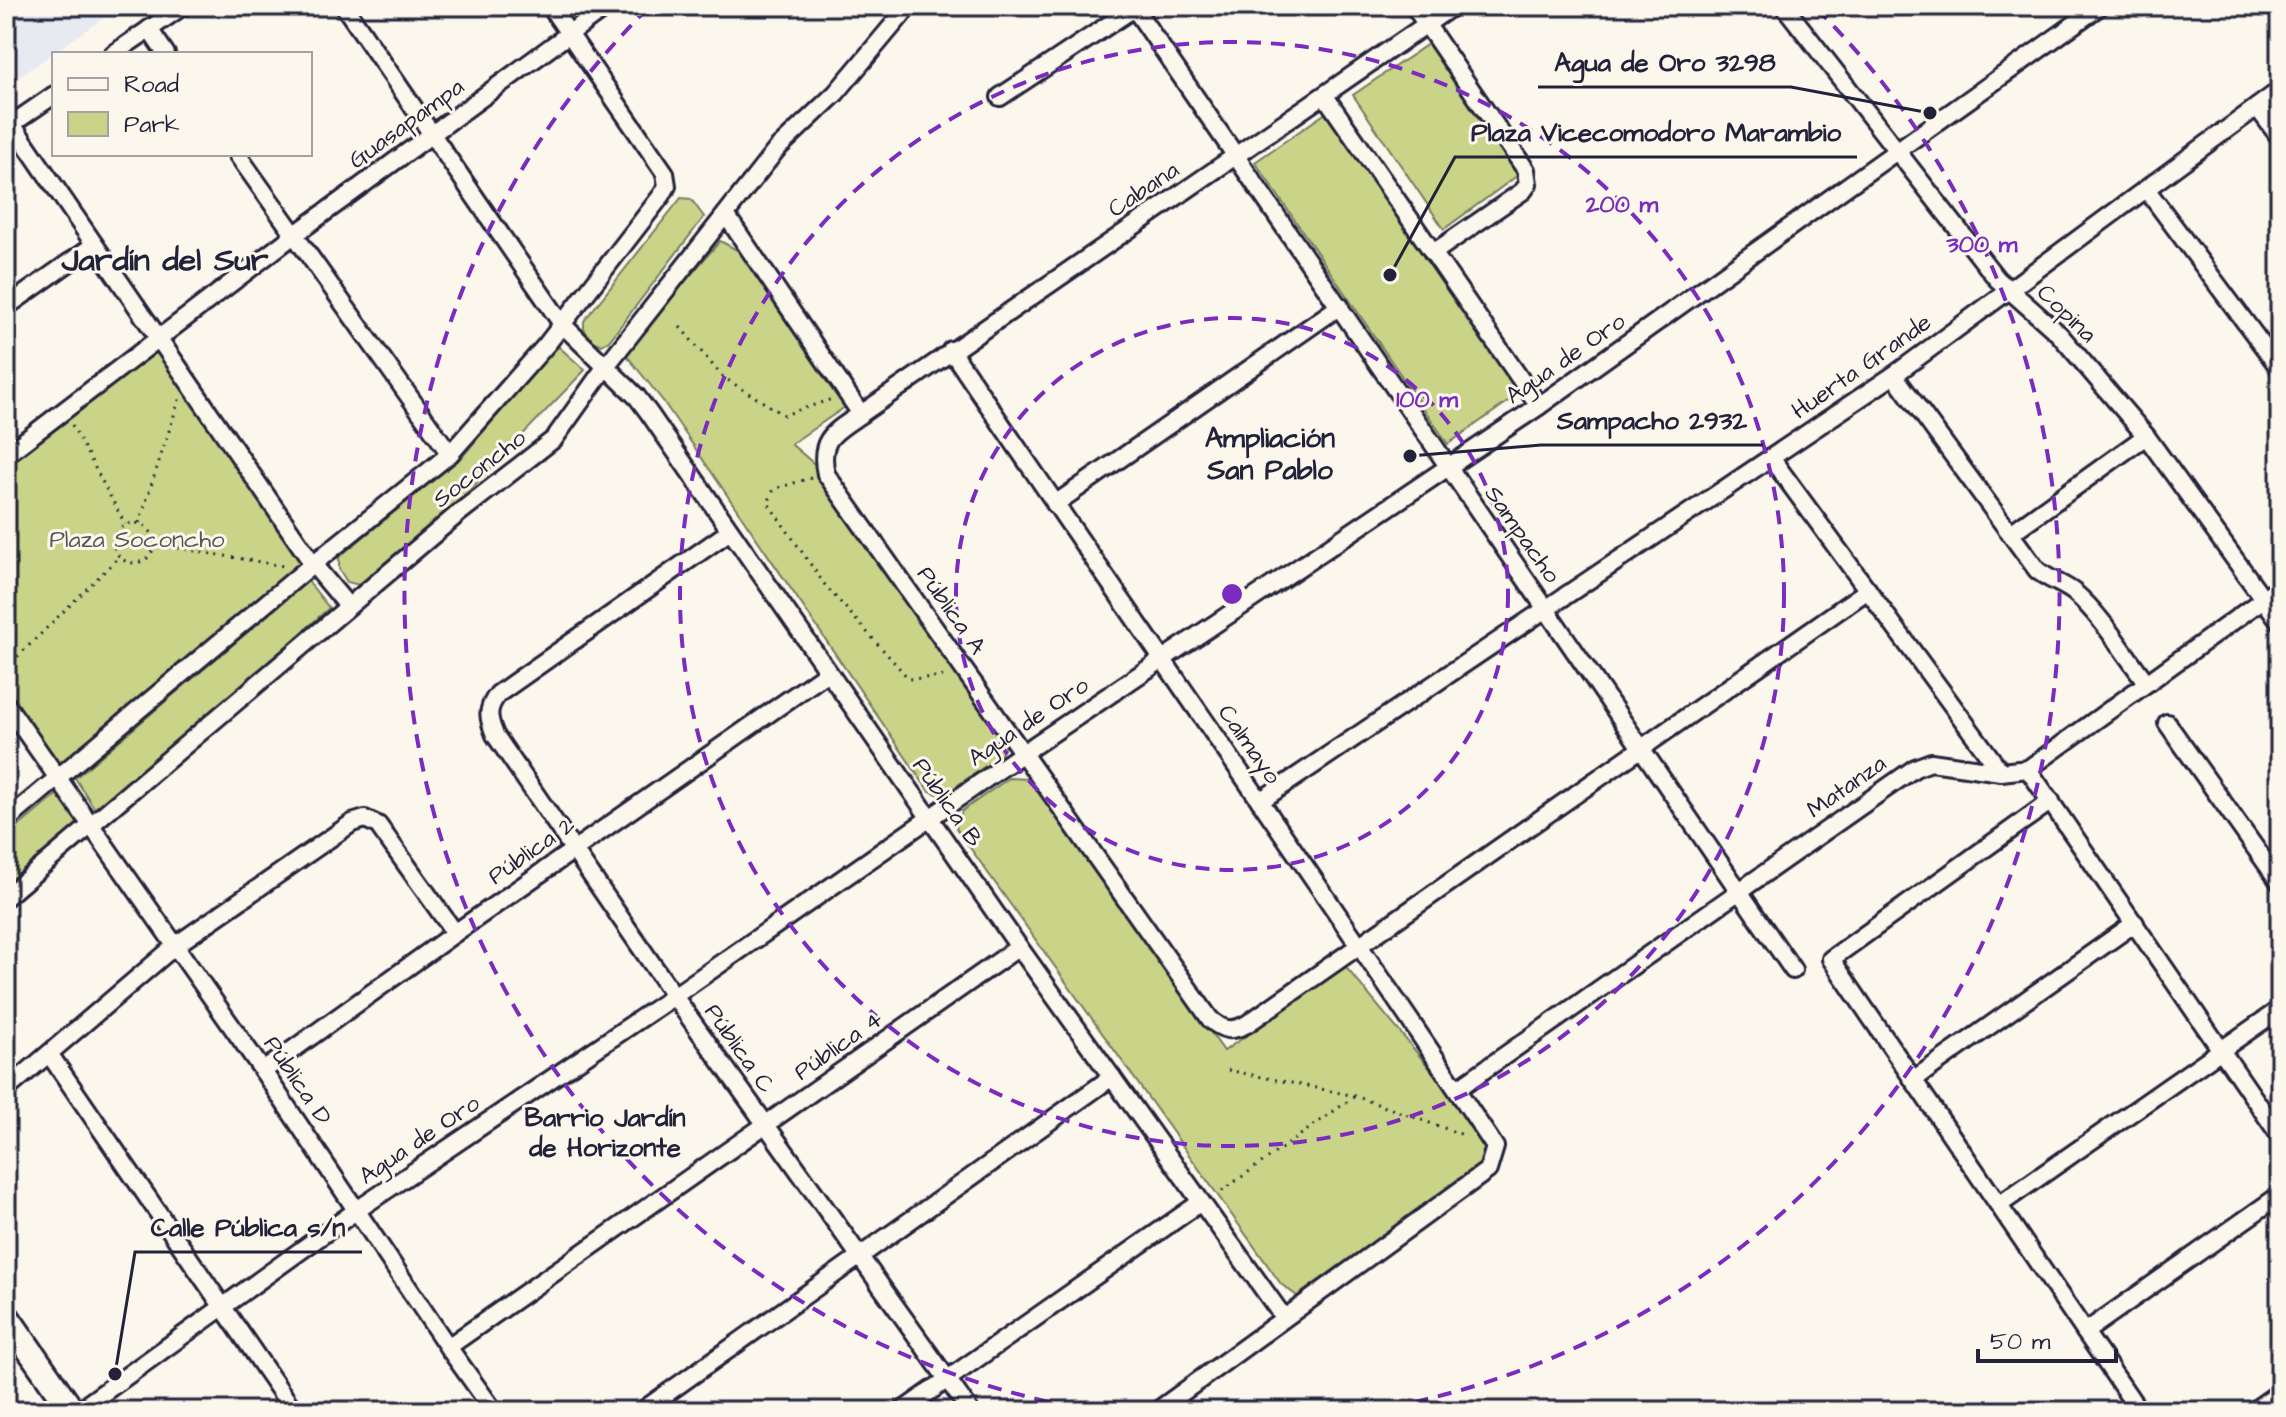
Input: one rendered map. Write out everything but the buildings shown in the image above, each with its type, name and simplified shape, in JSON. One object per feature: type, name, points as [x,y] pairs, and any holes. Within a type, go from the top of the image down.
[{"type":"main road","points":[[6,1316],[72,1411]]},
{"type":"street","points":[[116,52],[183,6]]},
{"type":"street","name":"Pública B","points":[[344,6],[562,324],[637,397],[1019,947],[1284,1318]]},
{"type":"street","points":[[550,6],[569,33]]},
{"type":"street","name":"Guasapampa","points":[[6,455],[294,235],[607,6]]},
{"type":"street","name":"Soconcho","points":[[6,897],[459,513],[554,439],[606,366],[777,149],[836,93],[909,6]]},
{"type":"street","points":[[1414,6],[1526,170],[1528,184],[1523,191],[1433,253]]},
{"type":"street","name":"Cabana","points":[[861,414],[1453,6]]},
{"type":"street","name":"Copina","points":[[1784,6],[2008,291],[2059,334],[2146,436],[2280,622]]},
{"type":"street","name":"Agua de Oro","points":[[78,1411],[357,1210],[674,996],[1023,753],[1539,406],[2100,6]]},
{"type":"street","points":[[1000,97],[1135,7]]},
{"type":"street","name":"Sampacho","points":[[1135,7],[1793,970]]},
{"type":"street","points":[[149,29],[165,52]]},
{"type":"street","name":"Soconcho","points":[[6,821],[450,454],[562,324],[662,195],[667,186],[665,173],[569,33]]},
{"type":"street","name":"Huerta Grande","points":[[1260,801],[1894,375],[2280,90]]},
{"type":"street","points":[[52,96],[9,126],[186,379],[310,567],[348,606]]},
{"type":"street","points":[[1325,96],[1539,406]]},
{"type":"street","points":[[2257,107],[2280,138]]},
{"type":"street","points":[[238,156],[450,454]]},
{"type":"street","points":[[2147,190],[2277,358]]},
{"type":"street","points":[[726,215],[861,414],[831,435],[824,446],[822,458],[826,474]]},
{"type":"street","points":[[6,307],[94,245]]},
{"type":"street","points":[[1055,504],[1340,306]]},
{"type":"street","name":"Calmayo","points":[[951,350],[1495,1147]]},
{"type":"street","points":[[1894,375],[2037,570],[2072,591],[2085,603],[2147,683]]},
{"type":"street","points":[[2011,533],[2146,436]]},
{"type":"street","points":[[1771,458],[2001,772]]},
{"type":"street","name":"Pública A","points":[[826,474],[1210,1019],[1226,1030],[1235,1031],[1359,944]]},
{"type":"street","name":"Pública C","points":[[730,531],[498,694],[489,705],[488,717],[495,735],[674,996],[970,1411]]},
{"type":"street","name":"Matanza","points":[[1457,1089],[1915,768],[1931,762],[2001,772],[2028,769],[2280,587]]},
{"type":"street","points":[[1359,944],[1868,590]]},
{"type":"street","name":"Pública 2","points":[[263,1071],[828,672]]},
{"type":"street","name":"Pública D","points":[[6,704],[263,1071],[494,1411]]},
{"type":"street","points":[[2167,723],[2280,883]]},
{"type":"street","points":[[2028,769],[2280,1136]]},
{"type":"street","points":[[2051,801],[1831,959],[2139,1411]]},
{"type":"street","points":[[6,1090],[176,945],[352,823],[365,819],[378,825],[455,933]]},
{"type":"street","points":[[1913,1080],[2135,923]]},
{"type":"street","name":"Pública 4","points":[[448,1347],[1019,947]]},
{"type":"street","points":[[1999,1205],[2280,1009]]},
{"type":"street","points":[[50,1055],[294,1411]]},
{"type":"street","points":[[642,1411],[1112,1077]]},
{"type":"street","points":[[1157,1411],[1488,1170],[1495,1147]]},
{"type":"street","points":[[2085,1332],[2280,1195]]},
{"type":"street","points":[[902,1411],[1201,1202]]},
{"type":"street","points":[[2253,1411],[2280,1392]]},
{"type":"path","points":[[680,327],[723,377],[784,415],[847,394]]},
{"type":"path","points":[[139,523],[186,379]]},
{"type":"path","points":[[64,410],[125,524]]},
{"type":"path","points":[[826,474],[774,489],[768,503],[825,585],[909,679],[969,675]]},
{"type":"path","points":[[139,523],[150,531],[154,544],[149,556],[138,563],[125,561],[113,546],[116,533],[125,524],[139,523]]},
{"type":"path","points":[[154,544],[310,567]]},
{"type":"path","points":[[6,668],[119,557]]},
{"type":"path","points":[[1228,1070],[1355,1096],[1495,1147]]},
{"type":"path","points":[[1222,1191],[1355,1096]]},
{"type":"shaded area","points":[[6,6],[121,6],[52,52],[6,86]]},
{"type":"green space","points":[[1431,42],[1521,173],[1444,229],[1353,95]]},
{"type":"green space","points":[[1333,108],[1526,389],[1448,444],[1255,162]]},
{"type":"green space","points":[[681,198],[691,199],[704,217],[609,341],[602,345],[589,339],[584,321]]},
{"type":"green space","points":[[720,241],[739,251],[848,405],[791,444],[826,474],[1006,743],[1001,755],[942,796],[928,790],[663,401],[624,352]]},
{"type":"green space","name":"Plaza Soconcho","points":[[158,338],[313,564],[58,778],[6,704],[6,455]]},
{"type":"green space","points":[[559,347],[585,370],[459,501],[359,585],[347,582],[339,569],[339,557],[462,457],[549,353]]},
{"type":"green space","points":[[308,581],[329,608],[99,815],[75,778]]},
{"type":"green space","points":[[1009,778],[1029,779],[1224,1051],[1345,966],[1495,1147],[1477,1167],[1297,1296],[1281,1284],[956,828],[962,811]]},
{"type":"green space","points":[[66,787],[90,820],[6,891],[6,837]]},
{"type":"place","name":"Agua de Oro 3298","points":[[1930,113]]},
{"type":"place","name":"Plaza Vicecomodoro Marambio","points":[[1390,275]]},
{"type":"place","name":"Sampacho 2932","points":[[1410,456]]},
{"type":"place","name":"Calle Pública s/n","points":[[115,1374]]},
{"type":"district","name":"Jardín del Sur","points":[[165,259]]},
{"type":"district","name":"Ampliación San Pablo","points":[[1270,453]]},
{"type":"district","name":"Barrio Jardín de Horizonte","points":[[605,1132]]}]
